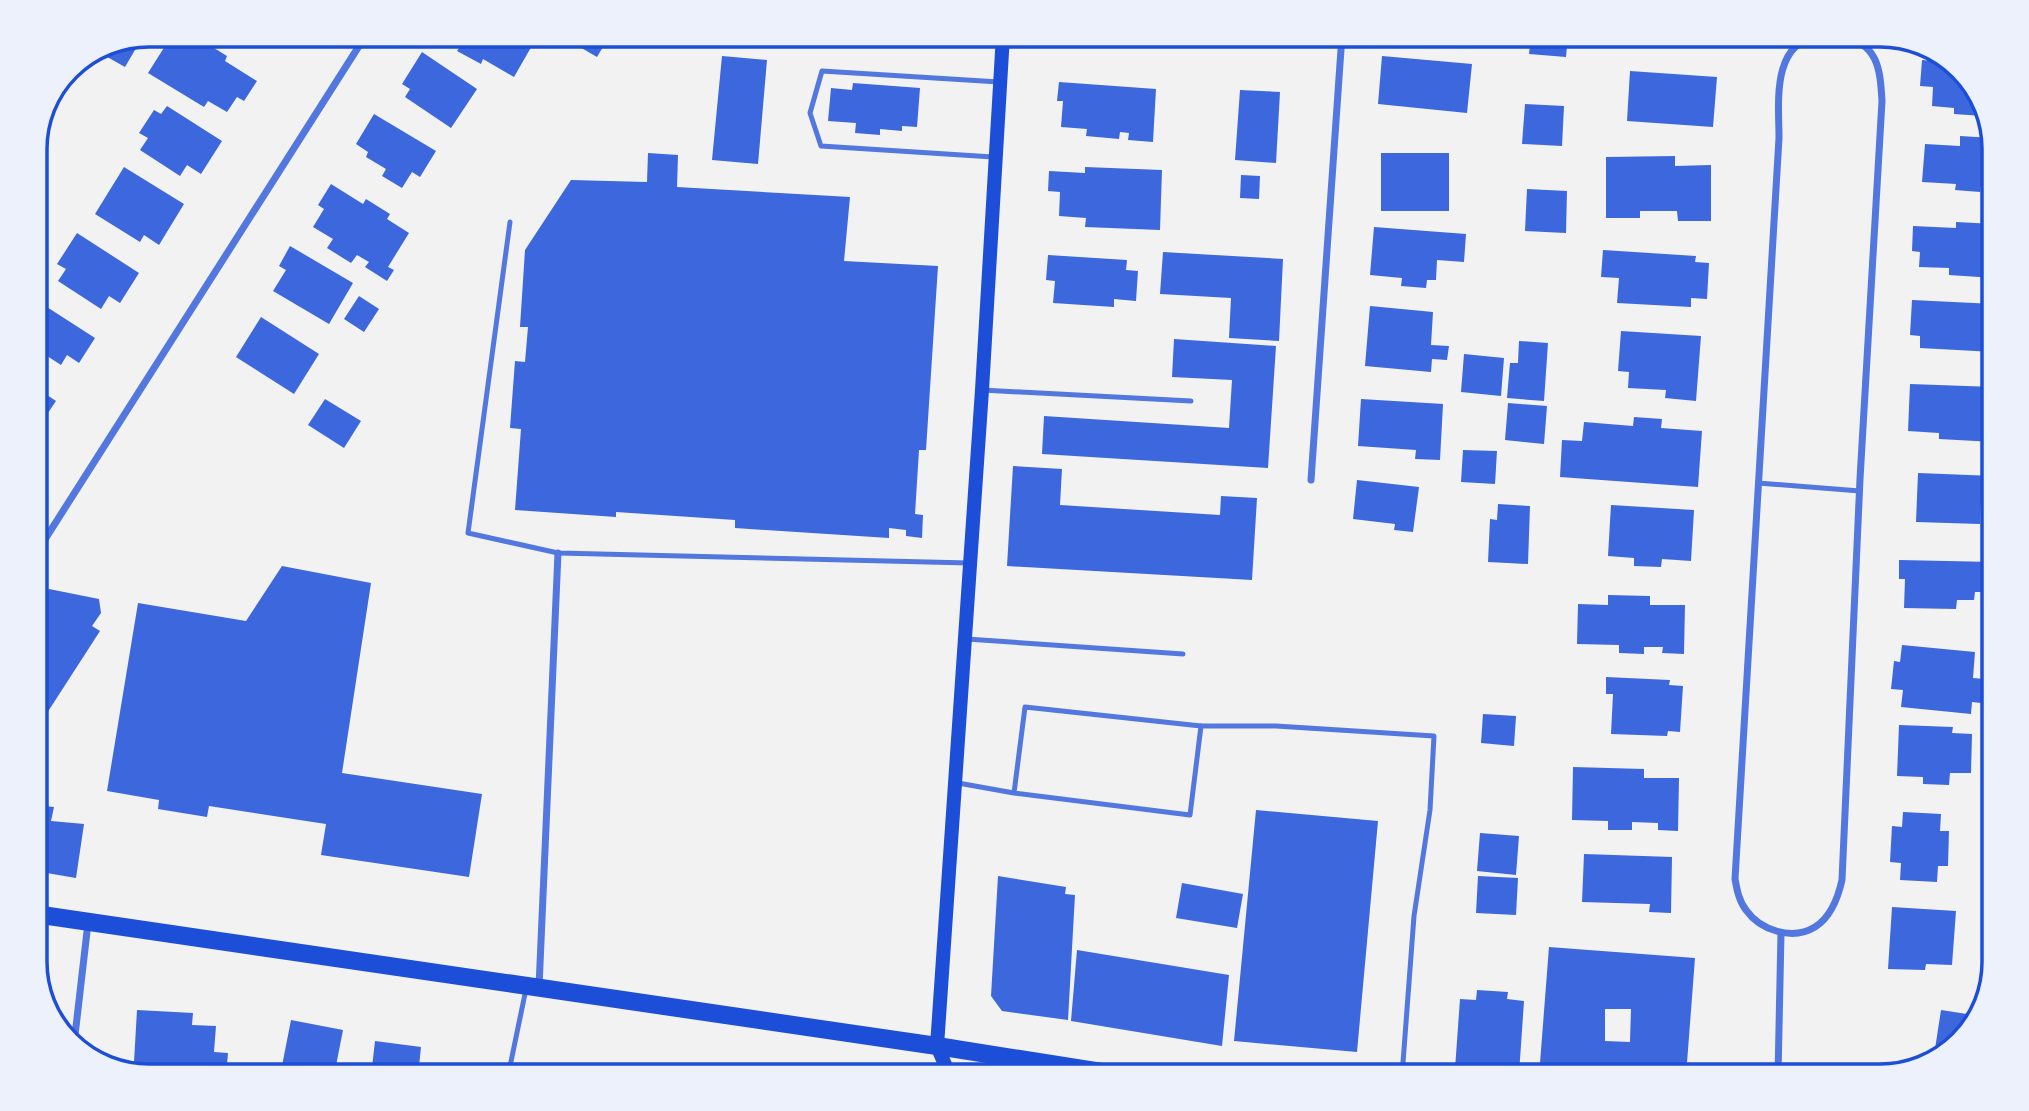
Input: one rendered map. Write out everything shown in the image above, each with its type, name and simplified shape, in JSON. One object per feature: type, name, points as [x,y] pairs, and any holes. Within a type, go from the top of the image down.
[{"type":"main road","points":[[945,1064],[937,1046],[982,390],[1002,47]]},
{"type":"main road","points":[[47,916],[1051,1064]]},
{"type":"street","points":[[47,536],[358,47]]},
{"type":"street","points":[[1311,480],[1341,47]]},
{"type":"street","points":[[1795,47],[1782,71],[1735,879],[1737,893],[1746,910],[1760,924],[1780,933],[1804,931],[1814,927],[1832,908],[1842,880],[1882,101],[1880,72],[1876,59],[1863,47]]},
{"type":"street","points":[[533,987],[558,553]]},
{"type":"street","points":[[75,1032],[88,922]]},
{"type":"street","points":[[1778,1064],[1780,933]]},
{"type":"lane","points":[[996,157],[821,146],[810,113],[822,71],[1000,82]]},
{"type":"lane","points":[[510,222],[468,533],[558,553],[969,563]]},
{"type":"lane","points":[[982,390],[1191,401]]},
{"type":"lane","points":[[1758,483],[1860,491]]},
{"type":"lane","points":[[964,639],[1183,654]]},
{"type":"lane","points":[[1014,793],[1025,707],[1201,726],[1276,726],[1434,736],[1430,810],[1414,916],[1403,1064]]},
{"type":"lane","points":[[955,782],[1014,793],[1190,815],[1201,726]]},
{"type":"lane","points":[[511,1064],[533,987]]},
{"type":"building","points":[[164,47],[212,47],[227,56],[225,61],[257,81],[244,101],[237,97],[227,112],[208,101],[204,107],[148,73]]},
{"type":"building","points":[[460,47],[531,47],[514,77],[483,59],[481,64],[457,51]]},
{"type":"building","points":[[580,47],[603,47],[597,57]]},
{"type":"building","points":[[1530,47],[1567,47],[1566,57],[1529,54]]},
{"type":"building","points":[[136,48],[125,67],[107,57]]},
{"type":"building","points":[[422,52],[477,89],[451,128],[405,97],[410,89],[402,84]]},
{"type":"building","points":[[722,56],[767,60],[758,164],[712,160]]},
{"type":"building","points":[[1382,56],[1472,64],[1467,113],[1378,104]]},
{"type":"building","points":[[1922,60],[1937,64],[1965,92],[1976,116],[1954,114],[1954,108],[1932,106],[1933,87],[1920,86]]},
{"type":"building","points":[[1630,71],[1717,77],[1713,127],[1627,121]]},
{"type":"building","points":[[1059,82],[1156,89],[1153,142],[1128,140],[1129,133],[1120,132],[1119,139],[1086,136],[1087,129],[1061,127],[1063,101],[1057,101]]},
{"type":"building","points":[[853,83],[920,88],[917,127],[902,126],[902,131],[880,129],[880,135],[855,133],[856,123],[828,121],[831,88],[852,90]]},
{"type":"building","points":[[1240,90],[1280,92],[1276,163],[1235,160]]},
{"type":"building","points":[[1525,104],[1564,106],[1562,146],[1522,144]]},
{"type":"building","points":[[167,106],[222,141],[201,174],[187,165],[180,176],[140,150],[148,138],[139,133],[154,110],[161,114]]},
{"type":"building","points":[[374,114],[436,151],[420,177],[412,172],[402,188],[382,176],[386,169],[366,157],[368,152],[356,144]]},
{"type":"building","points":[[1960,136],[1981,137],[1980,192],[1955,190],[1956,184],[1922,182],[1925,144],[1960,146]]},
{"type":"building","points":[[648,153],[678,155],[677,187],[850,197],[844,261],[938,266],[926,450],[919,450],[915,514],[923,515],[922,538],[906,536],[906,530],[889,528],[889,538],[735,528],[735,520],[616,512],[616,517],[515,510],[521,429],[510,428],[515,361],[525,362],[528,327],[520,327],[525,250],[571,180],[647,182]]},
{"type":"building","points":[[1381,153],[1449,153],[1449,211],[1381,211]]},
{"type":"building","points":[[1675,156],[1675,166],[1711,165],[1711,221],[1678,221],[1677,211],[1640,211],[1640,218],[1606,218],[1606,157]]},
{"type":"building","points":[[124,167],[184,204],[159,245],[144,235],[140,242],[95,214]]},
{"type":"building","points":[[1085,167],[1162,170],[1160,230],[1085,227],[1086,218],[1059,216],[1060,192],[1048,191],[1049,171],[1085,173]]},
{"type":"building","points":[[1241,175],[1260,176],[1259,199],[1240,198]]},
{"type":"building","points":[[331,184],[363,204],[366,199],[390,214],[387,219],[409,233],[388,267],[394,270],[387,281],[365,267],[369,262],[357,255],[351,263],[327,248],[333,239],[313,227],[324,209],[318,205]]},
{"type":"building","points":[[1527,189],[1567,191],[1566,233],[1525,231]]},
{"type":"building","points":[[1956,222],[1982,223],[1982,277],[1949,275],[1949,268],[1919,267],[1920,252],[1912,251],[1913,226],[1956,228]]},
{"type":"building","points":[[1374,227],[1466,234],[1464,262],[1437,260],[1436,280],[1427,280],[1426,288],[1401,286],[1402,278],[1370,275]]},
{"type":"building","points":[[77,233],[139,273],[120,303],[109,296],[101,309],[58,281],[66,269],[57,264]]},
{"type":"building","points":[[290,246],[353,283],[329,324],[273,291],[286,270],[279,266]]},
{"type":"building","points":[[1603,250],[1696,256],[1695,262],[1709,263],[1707,299],[1691,298],[1691,307],[1617,303],[1619,278],[1601,277]]},
{"type":"building","points":[[1163,252],[1283,259],[1279,341],[1229,338],[1231,298],[1160,294]]},
{"type":"building","points":[[1048,255],[1127,260],[1126,270],[1138,271],[1136,301],[1114,299],[1114,307],[1053,303],[1055,281],[1046,280]]},
{"type":"building","points":[[359,296],[379,309],[364,332],[344,319]]},
{"type":"building","points":[[1912,300],[1982,303],[1982,351],[1920,348],[1920,336],[1910,335]]},
{"type":"building","points":[[1370,306],[1433,312],[1431,345],[1449,346],[1447,360],[1432,359],[1431,372],[1365,366]]},
{"type":"building","points":[[47,307],[95,338],[79,363],[67,355],[61,365],[47,356]]},
{"type":"building","points":[[261,317],[319,354],[294,394],[236,357]]},
{"type":"building","points":[[1621,331],[1701,336],[1696,401],[1665,398],[1666,390],[1628,388],[1629,372],[1618,371]]},
{"type":"building","points":[[1174,339],[1276,346],[1268,468],[1042,454],[1044,416],[1229,428],[1232,380],[1172,377]]},
{"type":"building","points":[[1519,341],[1548,343],[1544,401],[1507,398],[1510,363],[1518,363]]},
{"type":"building","points":[[1464,354],[1504,358],[1501,396],[1461,392]]},
{"type":"building","points":[[1910,384],[1982,387],[1982,441],[1939,439],[1939,433],[1908,431]]},
{"type":"building","points":[[47,395],[56,401],[47,414]]},
{"type":"building","points":[[325,399],[361,421],[344,448],[308,425]]},
{"type":"building","points":[[1361,399],[1443,404],[1440,460],[1415,459],[1416,450],[1358,446]]},
{"type":"building","points":[[1508,403],[1547,406],[1544,444],[1505,440]]},
{"type":"building","points":[[1634,417],[1662,419],[1661,428],[1702,431],[1698,487],[1560,477],[1562,440],[1582,441],[1584,422],[1633,426]]},
{"type":"building","points":[[1463,450],[1497,451],[1495,484],[1461,482]]},
{"type":"building","points":[[1013,466],[1062,469],[1060,505],[1220,515],[1221,496],[1257,498],[1252,580],[1007,566]]},
{"type":"building","points":[[1918,473],[1982,476],[1980,524],[1916,522]]},
{"type":"building","points":[[1357,480],[1419,487],[1413,532],[1394,530],[1395,524],[1353,519]]},
{"type":"building","points":[[1498,504],[1530,506],[1528,564],[1488,562],[1490,519],[1497,520]]},
{"type":"building","points":[[1611,505],[1694,510],[1691,561],[1662,559],[1661,567],[1634,566],[1634,558],[1608,556]]},
{"type":"building","points":[[1899,560],[1982,562],[1982,592],[1975,592],[1974,600],[1957,600],[1956,609],[1904,608],[1905,579],[1899,579]]},
{"type":"building","points":[[282,566],[371,583],[342,773],[482,794],[469,877],[321,855],[326,824],[209,806],[207,817],[158,809],[159,800],[107,791],[138,603],[246,621]]},
{"type":"building","points":[[49,589],[99,599],[101,613],[92,626],[100,631],[47,713]]},
{"type":"building","points":[[1608,595],[1650,596],[1650,605],[1685,605],[1684,654],[1662,653],[1663,647],[1644,647],[1644,654],[1619,653],[1619,645],[1577,644],[1578,604],[1608,605]]},
{"type":"building","points":[[1902,645],[1975,652],[1973,678],[1982,679],[1981,703],[1972,702],[1971,714],[1901,707],[1903,690],[1891,689],[1894,661],[1900,662]]},
{"type":"building","points":[[1606,677],[1670,680],[1669,685],[1683,686],[1680,732],[1668,731],[1667,736],[1611,734],[1613,694],[1606,694]]},
{"type":"building","points":[[1483,714],[1516,716],[1514,746],[1481,743]]},
{"type":"building","points":[[1899,725],[1953,727],[1952,733],[1972,734],[1971,773],[1950,773],[1949,785],[1923,784],[1923,777],[1897,776]]},
{"type":"building","points":[[1573,767],[1644,769],[1644,778],[1679,778],[1678,831],[1658,830],[1658,823],[1632,822],[1632,830],[1608,830],[1608,821],[1572,820]]},
{"type":"building","points":[[47,806],[54,807],[51,821],[84,824],[76,878],[47,873]]},
{"type":"building","points":[[1256,810],[1378,821],[1357,1052],[1234,1041]]},
{"type":"building","points":[[1903,812],[1941,814],[1940,831],[1949,831],[1948,866],[1938,866],[1937,882],[1900,880],[1901,863],[1890,862],[1892,826],[1902,827]]},
{"type":"building","points":[[1480,833],[1519,836],[1516,875],[1477,871]]},
{"type":"building","points":[[1584,854],[1672,857],[1671,913],[1649,912],[1650,904],[1582,902]]},
{"type":"building","points":[[998,876],[1066,887],[1065,894],[1075,895],[1068,1020],[1002,1011],[991,996]]},
{"type":"building","points":[[1478,876],[1518,878],[1516,915],[1476,913]]},
{"type":"building","points":[[1182,883],[1243,894],[1237,928],[1176,918]]},
{"type":"building","points":[[1892,907],[1956,911],[1952,965],[1926,964],[1925,970],[1888,969]]},
{"type":"building","points":[[1549,947],[1695,958],[1687,1064],[1540,1064]],"holes":[[[1605,1009],[1631,1009],[1630,1042],[1605,1041]]]},
{"type":"building","points":[[1077,950],[1229,975],[1222,1046],[1071,1021]]},
{"type":"building","points":[[1477,990],[1508,992],[1507,999],[1524,1001],[1520,1064],[1455,1064],[1460,999],[1476,1000]]},
{"type":"building","points":[[137,1010],[193,1013],[192,1025],[216,1026],[214,1052],[228,1053],[227,1064],[134,1062]]},
{"type":"building","points":[[1941,1010],[1967,1014],[1957,1029],[1935,1048]]},
{"type":"building","points":[[291,1020],[343,1030],[336,1064],[282,1064]]},
{"type":"building","points":[[375,1041],[421,1047],[419,1064],[372,1064]]}]
